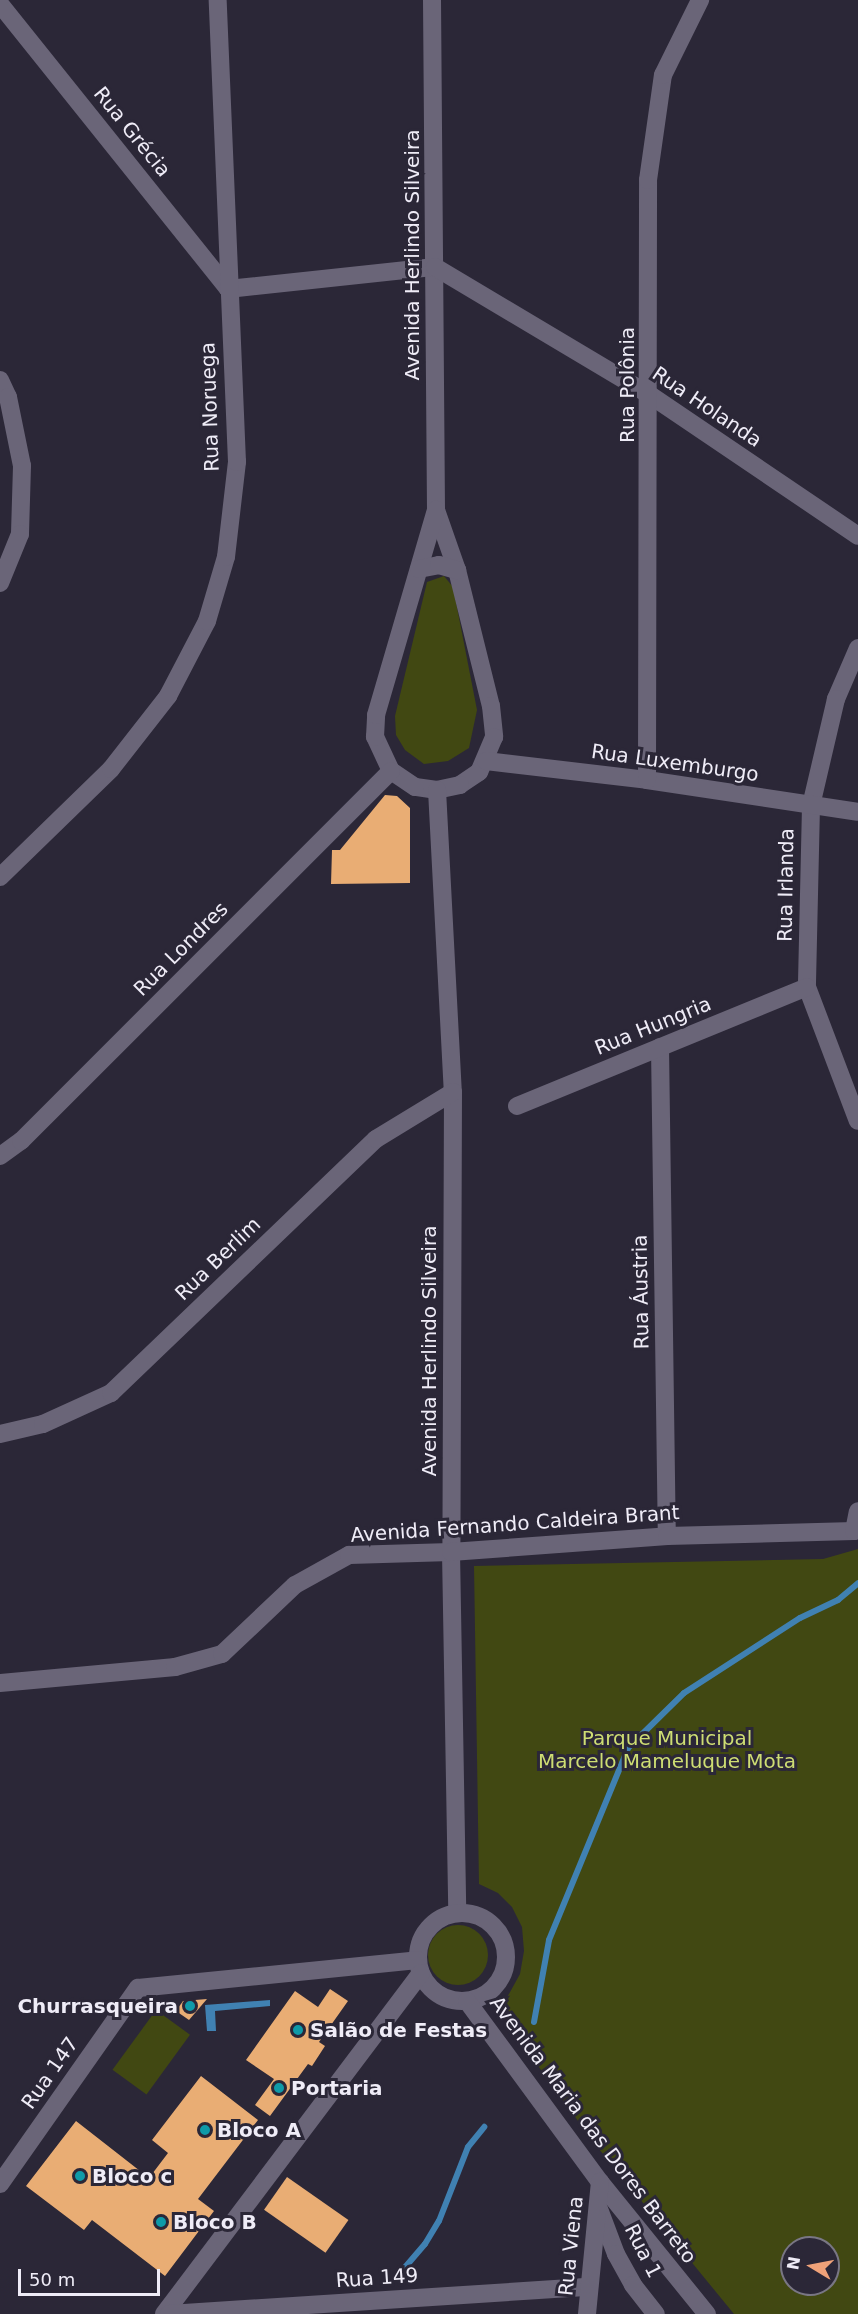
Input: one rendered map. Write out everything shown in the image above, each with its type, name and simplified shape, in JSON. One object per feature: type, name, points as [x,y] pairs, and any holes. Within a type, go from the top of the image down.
[{"type":"street","name":"Rua Noruega","points":[[0,877],[111,769],[168,696],[207,621],[226,557],[237,462],[228,289],[218,0]]},
{"type":"street","name":"Avenida Herlindo Silveira","points":[[391,771],[375,737],[376,715],[435,510],[432,0]]},
{"type":"street","name":"Rua Polônia","points":[[648,780],[650,395],[648,180],[663,75],[700,0]]},
{"type":"street","name":"Rua Grécia","points":[[0,4],[228,289]]},
{"type":"street","points":[[228,289],[435,267]]},
{"type":"street","name":"Rua Holanda","points":[[435,267],[650,395],[858,536]]},
{"type":"street","points":[[0,380],[8,397],[22,466],[20,534],[0,583]]},
{"type":"street","name":"Avenida Herlindo Silveira","points":[[435,510],[457,570],[494,721],[494,737],[486,761]]},
{"type":"street","points":[[419,569],[439,565],[457,570]]},
{"type":"street","name":"Rua Irlanda","points":[[858,648],[836,699],[811,806],[807,987],[858,1121]]},
{"type":"street","points":[[391,771],[415,787],[436,790],[459,785],[486,761]]},
{"type":"street","name":"Rua Luxemburgo","points":[[486,761],[648,780],[858,812]]},
{"type":"street","name":"Rua Londres","points":[[0,1155],[21,1141],[391,771]]},
{"type":"street","name":"Avenida Herlindo Silveira","points":[[436,790],[453,1092],[451,1552],[457,1913]]},
{"type":"street","name":"Rua Hungria","points":[[517,1106],[807,987]]},
{"type":"street","name":"Rua Áustria","points":[[660,1047],[667,1536]]},
{"type":"street","name":"Rua Berlim","points":[[0,1434],[43,1424],[111,1393],[376,1139],[453,1092]]},
{"type":"street","name":"Avenida Fernando Caldeira Brant","points":[[0,1683],[175,1667],[222,1654],[295,1585],[350,1555],[451,1552],[667,1536],[854,1531],[858,1511]]},
{"type":"street","points":[[164,2314],[419,1966],[424,1934],[444,1917],[457,1913],[483,1918],[494,1927],[505,1952],[500,1978],[486,1993],[467,2001],[440,1995],[419,1966]]},
{"type":"street","name":"Rua 147","points":[[0,2184],[138,1988],[419,1966]]},
{"type":"street","name":"Avenida Maria das Dores Barreto","points":[[467,2001],[600,2182],[707,2314]]},
{"type":"street","name":"Rua Viena","points":[[587,2314],[600,2182]]},
{"type":"street","name":"Rua 1","points":[[598,2205],[616,2254],[633,2285],[656,2314]]},
{"type":"street","name":"Rua 149","points":[[169,2314],[589,2287]]},
{"type":"green space","points":[[444,576],[453,587],[477,710],[469,748],[448,761],[424,764],[405,750],[396,735],[395,716],[427,582]]},
{"type":"green space","name":"Parque Municipal Marcelo Mameluque Mota","points":[[858,1549],[858,2314],[734,2314],[594,2143],[499,2012],[520,1974],[524,1951],[522,1927],[512,1907],[498,1893],[479,1884],[474,1566],[823,1559]]},
{"type":"green space","points":[[452,1925],[464,1925],[480,1933],[486,1943],[488,1955],[486,1967],[480,1977],[464,1985],[452,1985],[436,1977],[428,1961],[428,1949],[436,1933]]},
{"type":"green space","points":[[156,2010],[190,2035],[146,2095],[113,2070]]},
{"type":"water","points":[[270,2000],[270,2006],[215,2011],[216,2031],[207,2031],[205,2005]]},
{"type":"building","points":[[385,795],[397,796],[410,808],[410,883],[331,884],[332,850],[340,850]]},
{"type":"building","name":"Salão de Festas","points":[[330,1989],[348,2001],[319,2042],[325,2046],[312,2066],[308,2064],[270,2116],[255,2105],[274,2079],[246,2060],[295,1991],[318,2007]]},
{"type":"building","name":"Churrasqueira","points":[[207,1999],[189,2020],[176,2011],[183,2001]]},
{"type":"building","points":[[201,2076],[258,2120],[198,2199],[214,2211],[165,2276],[92,2220],[84,2230],[26,2186],[76,2121],[149,2178],[168,2153],[152,2140]]},
{"type":"building","points":[[287,2177],[348,2220],[325,2253],[264,2210]]},
{"type":"waterway","points":[[534,2022],[549,1940],[628,1748],[684,1693],[800,1618],[838,1600],[858,1583]]},
{"type":"waterway","points":[[395,2279],[425,2244],[439,2221],[468,2147],[484,2127]]},
{"type":"place","name":"Churrasqueira","points":[[190,2006]]},
{"type":"place","name":"Salão de Festas","points":[[298,2030]]},
{"type":"place","name":"Portaria","points":[[279,2088]]},
{"type":"place","name":"Bloco A","points":[[205,2130]]},
{"type":"place","name":"Bloco c","points":[[80,2176]]},
{"type":"place","name":"Bloco B","points":[[161,2222]]}]
